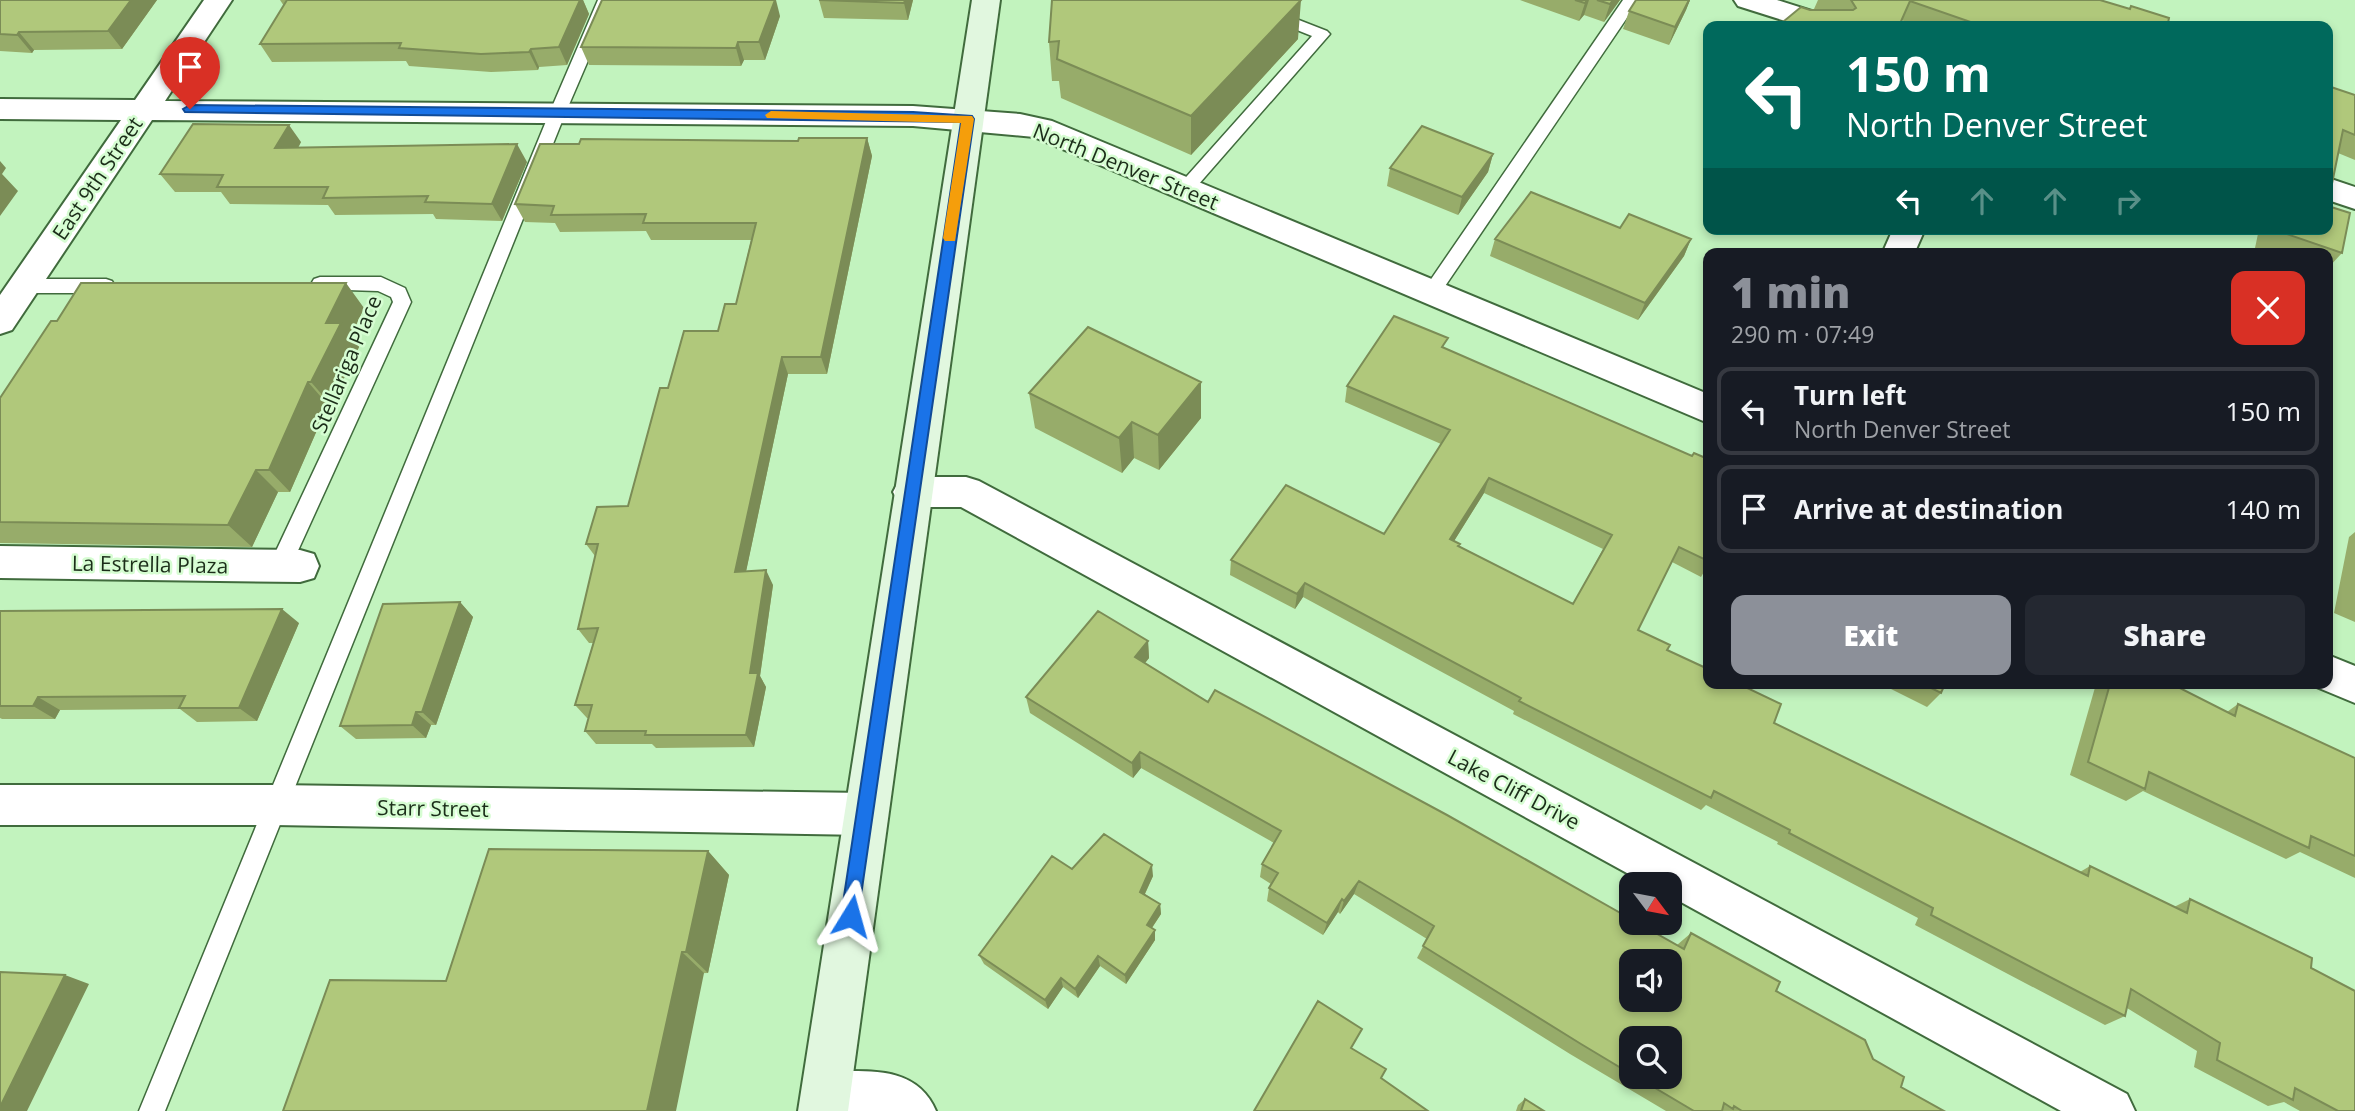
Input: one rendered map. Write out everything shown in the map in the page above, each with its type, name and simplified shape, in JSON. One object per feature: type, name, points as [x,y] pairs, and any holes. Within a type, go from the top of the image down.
[{"type":"main road","points":[[824,1103],[986,0]]},
{"type":"street","name":"East 9th Street","points":[[0,321],[218,0]]},
{"type":"street","points":[[1748,0],[1814,21]]},
{"type":"street","name":"North Denver Street","points":[[0,108],[913,116],[968,119],[1041,128],[1703,407]]},
{"type":"street","points":[[2333,191],[2355,198]]},
{"type":"street","name":"Lake Cliff Drive","points":[[912,492],[966,492],[2110,1111]]},
{"type":"street","name":"La Estrella Plaza","points":[[0,562],[290,566]]},
{"type":"street","points":[[2333,675],[2355,685]]},
{"type":"street","name":"Starr Street","points":[[0,804],[274,805],[865,814]]},
{"type":"street","points":[[824,1103],[893,1098],[911,1111]]},
{"type":"lane","points":[[152,1111],[274,805],[606,0]]},
{"type":"lane","points":[[1185,190],[1322,34],[1254,3],[1234,0]]},
{"type":"lane","points":[[1431,293],[1631,0]]},
{"type":"lane","name":"Stellariga Place","points":[[290,566],[402,302],[399,293],[381,284],[299,285]]},
{"type":"lane","points":[[24,286],[120,285]]},
{"type":"building","points":[[0,0],[131,0],[108,31],[19,32],[17,35],[0,34]]},
{"type":"building","points":[[287,0],[580,0],[559,47],[531,49],[529,52],[481,54],[399,48],[401,43],[260,44]]},
{"type":"building","points":[[602,0],[775,0],[759,42],[738,42],[736,48],[581,47]]},
{"type":"building","points":[[819,0],[905,0],[904,3]]},
{"type":"building","points":[[1052,0],[1301,0],[1191,116],[1057,59],[1059,41],[1049,42]]},
{"type":"building","points":[[1597,0],[1613,0],[1610,4]]},
{"type":"building","points":[[1636,0],[1689,0],[1675,27],[1629,11]]},
{"type":"building","points":[[1851,0],[2100,0],[2169,18],[2168,21],[1968,21],[1910,1],[1901,21],[1784,21],[1801,7],[1810,10],[1856,8]]},
{"type":"building","points":[[2333,88],[2355,95],[2355,135],[2343,130],[2333,179]]},
{"type":"building","points":[[193,124],[289,125],[275,148],[517,144],[492,204],[425,202],[428,196],[323,198],[328,187],[217,187],[223,175],[160,174]]},
{"type":"building","points":[[1422,126],[1493,154],[1462,197],[1390,168]]},
{"type":"building","points":[[799,138],[867,138],[821,357],[782,357],[735,572],[766,570],[750,673],[758,673],[746,735],[645,735],[646,731],[585,731],[592,705],[575,705],[598,628],[578,629],[598,544],[586,544],[597,507],[628,506],[660,388],[668,388],[684,331],[718,331],[725,304],[736,304],[756,223],[643,223],[646,214],[551,215],[554,206],[515,204],[540,144],[579,144],[581,139],[798,141]]},
{"type":"building","points":[[1531,192],[1620,228],[1629,214],[1691,239],[1645,303],[1495,239]]},
{"type":"building","points":[[2333,208],[2350,213],[2342,253],[2290,235],[2333,235]]},
{"type":"building","points":[[81,283],[346,283],[326,323],[341,323],[311,382],[308,382],[269,470],[256,470],[228,525],[0,522],[0,398],[51,321],[57,321]]},
{"type":"building","points":[[1394,316],[1448,338],[1442,347],[1692,456],[1694,453],[1703,457],[1703,559],[1679,547],[1638,630],[1670,645],[1667,650],[1703,667],[1703,689],[1750,689],[1781,704],[1774,723],[2088,876],[2090,866],[2187,913],[2190,899],[2312,958],[2311,968],[2355,991],[2355,1111],[2338,1111],[2295,1088],[2293,1100],[2217,1060],[2220,1043],[2131,989],[2125,1016],[1931,915],[1933,908],[1714,791],[1711,798],[1519,701],[1521,698],[1305,583],[1297,594],[1231,560],[1286,485],[1384,534],[1450,430],[1347,386]],"holes":[[[1489,478],[1612,535],[1573,604],[1458,546],[1460,544],[1450,539]]]},
{"type":"building","points":[[1088,327],[1201,382],[1158,435],[1132,422],[1119,438],[1029,393]]},
{"type":"building","points":[[460,602],[422,712],[416,712],[412,725],[340,726],[383,604]]},
{"type":"building","points":[[282,609],[239,708],[179,708],[185,696],[38,697],[33,706],[0,706],[0,611]]},
{"type":"building","points":[[1098,611],[1148,641],[1135,657],[1208,702],[1215,690],[1447,815],[1619,912],[1619,935],[1659,935],[1684,949],[1691,933],[1780,982],[1776,991],[1865,1040],[1873,1059],[1904,1077],[1901,1087],[1944,1111],[1742,1111],[1724,1103],[1722,1111],[1694,1111],[1657,1089],[1682,1089],[1682,1026],[1619,1026],[1619,1067],[1423,946],[1434,926],[1359,881],[1344,901],[1342,899],[1327,923],[1269,888],[1278,873],[1262,864],[1281,831],[1140,752],[1132,763],[1026,697]]},
{"type":"building","points":[[2109,689],[2182,689],[2235,716],[2238,704],[2355,758],[2355,856],[2311,836],[2309,848],[2149,772],[2145,789],[2088,762]]},
{"type":"building","points":[[1104,834],[1152,865],[1140,892],[1160,904],[1147,925],[1155,930],[1125,975],[1098,956],[1075,989],[1061,978],[1045,1000],[979,955],[1052,856],[1072,869]]},
{"type":"building","points":[[489,849],[708,851],[686,952],[682,952],[647,1111],[283,1111],[330,980],[446,981]]},
{"type":"building","points":[[0,972],[65,975],[0,1107]]},
{"type":"building","points":[[1318,1001],[1362,1029],[1351,1048],[1386,1069],[1381,1078],[1428,1111],[1254,1111]]},
{"type":"building","points":[[1525,1099],[1544,1111],[1521,1111]]},
{"type":"slow traffic","points":[[771,115],[968,119],[950,238]]},
{"type":"route","points":[[190,109],[913,116],[968,119],[851,916]]}]
